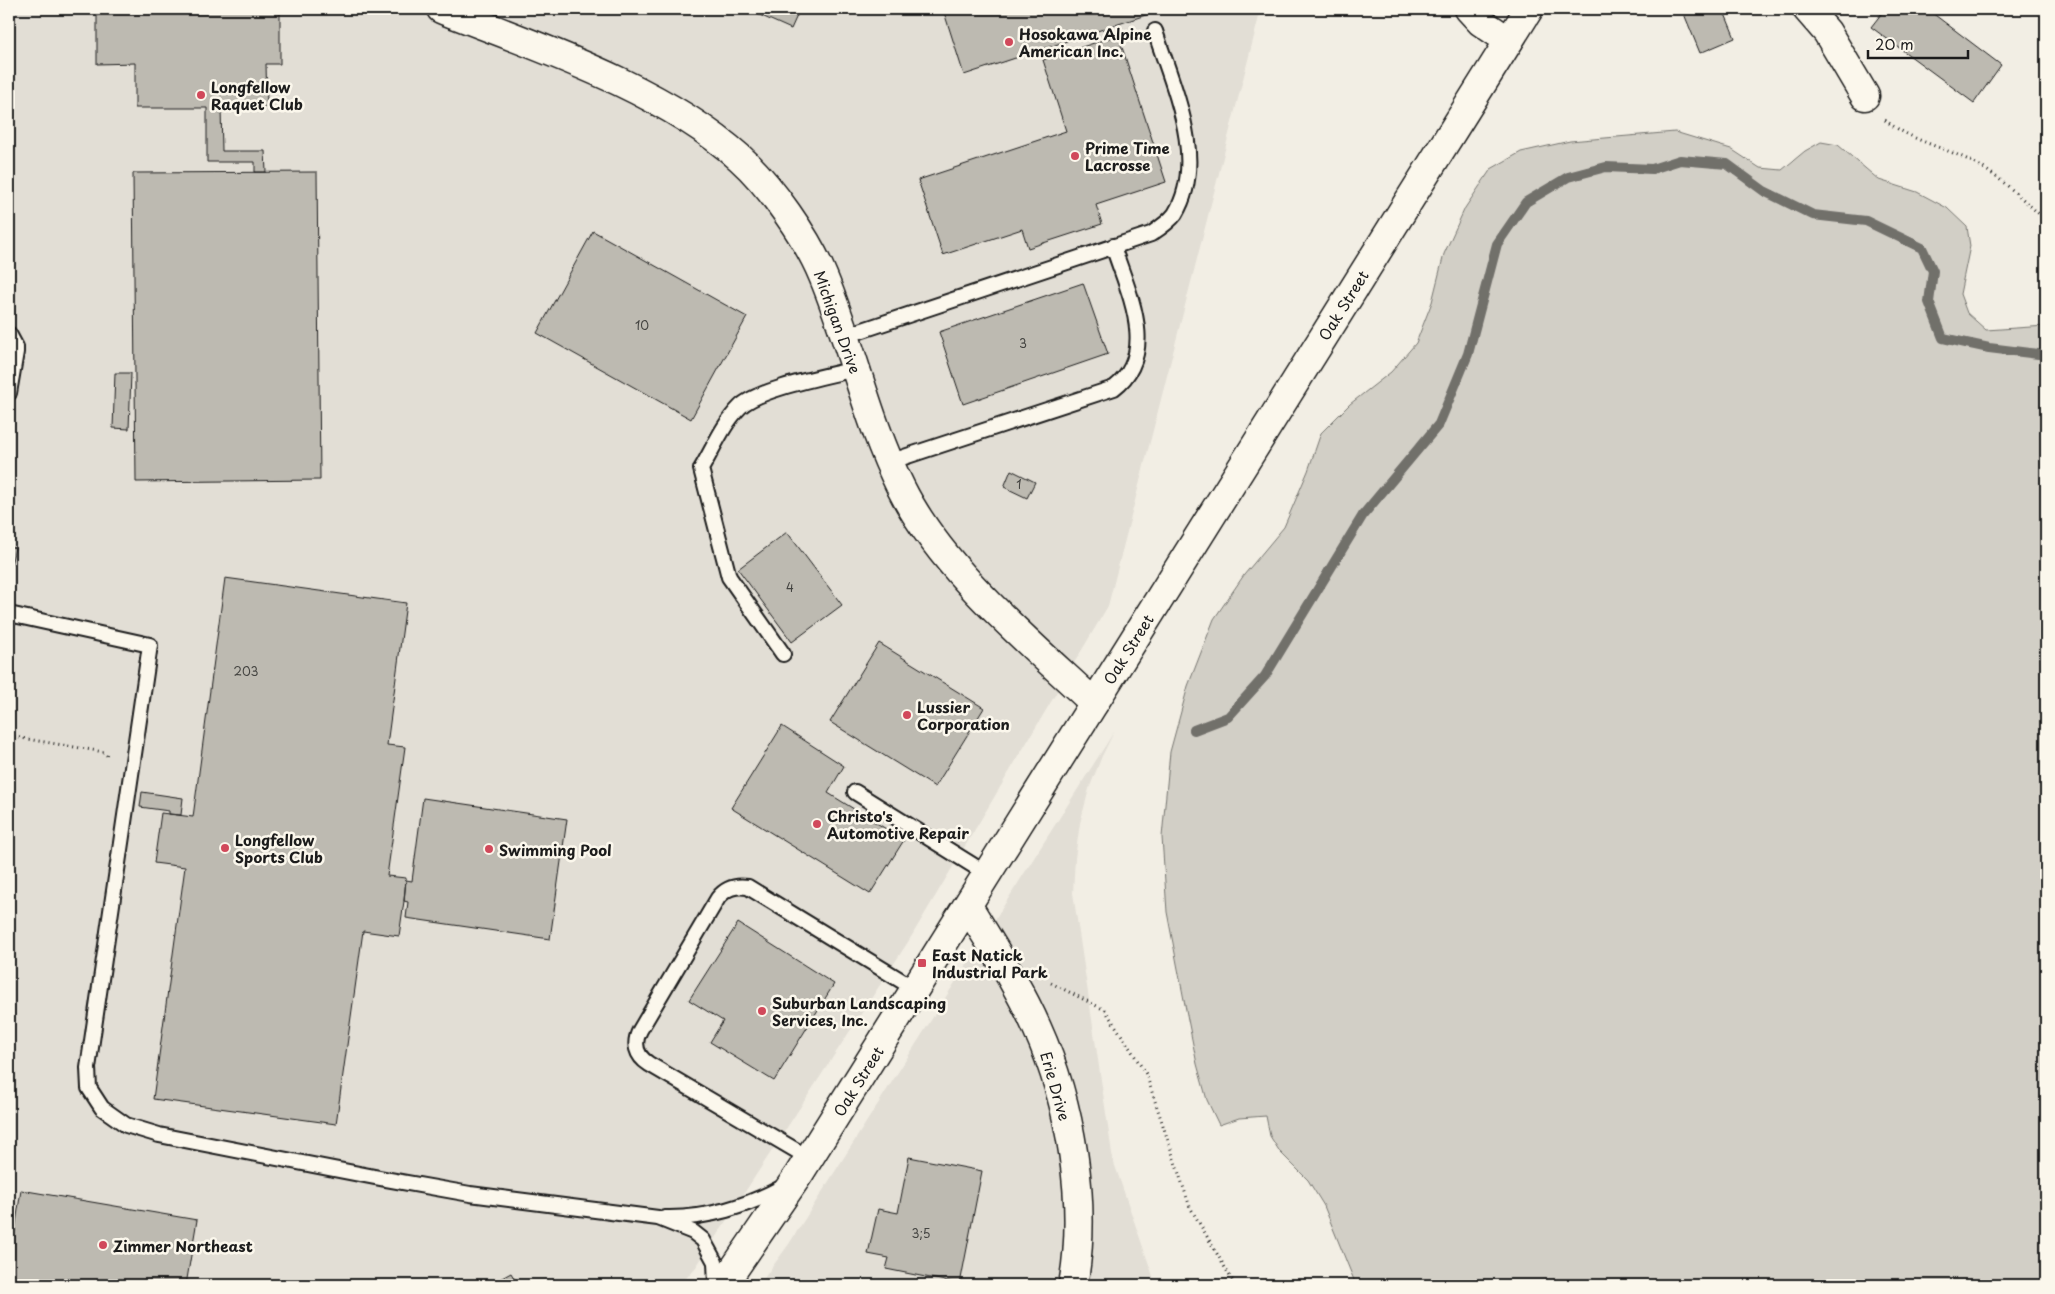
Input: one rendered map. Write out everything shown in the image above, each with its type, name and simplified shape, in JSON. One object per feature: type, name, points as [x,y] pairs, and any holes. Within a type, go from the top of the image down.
[{"type":"street","name":"Michigan Drive","points":[[441,9],[579,64],[638,91],[696,124],[740,158],[774,196],[798,231],[822,274],[890,462],[913,510],[948,559],[989,602],[1094,703]]},
{"type":"street","points":[[1470,9],[1481,22],[1509,41]]},
{"type":"street","name":"Oak Street","points":[[722,1285],[804,1166],[1529,9]]},
{"type":"street","points":[[1807,9],[1827,32],[1865,96]]},
{"type":"street","name":"Erie Drive","points":[[968,906],[1020,993],[1038,1029],[1054,1073],[1067,1126],[1077,1195],[1077,1249],[1073,1285]]},
{"type":"lane","points":[[845,336],[1152,234],[1164,225],[1174,214],[1186,186],[1189,155],[1184,122],[1155,31]]},
{"type":"lane","points":[[890,462],[1114,388],[1122,382],[1137,354],[1138,324],[1113,246]]},
{"type":"lane","points":[[9,334],[16,347],[9,393]]},
{"type":"lane","points":[[783,654],[729,577],[701,469],[729,421],[745,403],[766,393],[855,369]]},
{"type":"lane","points":[[9,614],[150,645],[88,1068],[89,1088],[102,1108],[126,1125],[159,1134],[385,1179],[545,1204],[658,1218],[682,1217],[723,1211],[767,1196],[784,1186],[804,1166],[641,1058],[637,1049],[636,1039],[718,898],[728,888],[748,887],[915,989]]},
{"type":"lane","points":[[855,792],[987,874]]},
{"type":"lane","points":[[658,1218],[693,1232],[703,1240],[715,1262],[716,1285]]},
{"type":"path","points":[[1865,96],[1880,115],[1898,130],[1922,142],[1977,164],[1999,178],[2046,220]]},
{"type":"path","points":[[9,736],[84,748]]},
{"type":"path","points":[[1047,981],[1105,1010],[1146,1074],[1190,1207],[1235,1285]]},
{"type":"shaded area","name":"East Natick Industrial Park","points":[[9,9],[1261,9],[1108,606],[908,942],[696,1267],[680,1285],[9,1285]]},
{"type":"shaded area","points":[[1675,132],[1731,149],[1760,168],[1782,170],[1805,151],[1821,142],[1838,145],[1879,180],[1917,192],[1947,208],[1967,227],[1970,246],[1960,294],[1967,313],[1986,330],[2046,326],[2046,1285],[1356,1285],[1324,1206],[1308,1180],[1280,1152],[1270,1136],[1266,1116],[1239,1118],[1219,1125],[1207,1100],[1197,1064],[1167,912],[1162,837],[1170,752],[1188,686],[1214,619],[1244,575],[1284,527],[1308,471],[1321,433],[1350,404],[1391,372],[1416,343],[1432,302],[1444,254],[1465,208],[1491,169],[1521,152],[1570,141]]},
{"type":"shaded area","name":"East Natick Industrial Park","points":[[1114,732],[1089,789],[1080,823],[1073,893],[1113,1160],[1156,1285],[759,1285],[789,1244]]},
{"type":"building","name":"Longfellow Raquet Club","points":[[97,9],[280,9],[280,64],[266,64],[267,107],[221,108],[222,151],[265,151],[266,172],[255,172],[255,162],[207,162],[207,108],[135,108],[135,63],[97,64]]},
{"type":"building","points":[[746,9],[800,9],[791,29]]},
{"type":"building","name":"Hosokawa Alpine American Inc.","points":[[943,9],[1164,9],[964,75]]},
{"type":"building","points":[[1682,9],[1723,9],[1735,38],[1700,53]]},
{"type":"building","points":[[1885,9],[1927,9],[2001,65],[1974,103],[1871,27]]},
{"type":"building","name":"Prime Time Lacrosse","points":[[1118,35],[1166,182],[1096,205],[1102,224],[1028,248],[1022,229],[943,255],[918,180],[1066,131],[1043,60]]},
{"type":"building","points":[[317,172],[320,480],[136,482],[133,173]]},
{"type":"building","points":[[593,231],[747,317],[691,419],[537,333]]},
{"type":"building","points":[[1083,283],[1108,354],[963,404],[939,332]]},
{"type":"building","points":[[115,373],[131,373],[129,429],[113,428]]},
{"type":"building","points":[[1011,470],[1035,482],[1027,498],[1004,487]]},
{"type":"building","points":[[787,532],[842,605],[792,642],[738,569]]},
{"type":"building","points":[[9,546],[15,548],[11,565],[9,564]]},
{"type":"building","points":[[225,578],[406,603],[387,745],[405,747],[387,876],[406,878],[404,901],[399,936],[363,931],[336,1124],[153,1099],[185,867],[154,863],[161,813],[193,817]]},
{"type":"building","name":"Lussier Corporation","points":[[879,643],[984,708],[935,787],[830,722]]},
{"type":"building","name":"Christo's Automotive Repair","points":[[782,726],[844,766],[828,793],[904,840],[870,894],[731,808]]},
{"type":"building","points":[[142,792],[183,798],[181,815],[169,814],[169,811],[140,807]]},
{"type":"building","name":"Swimming Pool","points":[[423,798],[567,819],[550,939],[406,918],[408,902],[404,901],[406,880],[412,881]]},
{"type":"building","name":"Suburban Landscaping Services, Inc.","points":[[738,923],[834,984],[774,1081],[710,1042],[723,1021],[689,1000]]},
{"type":"building","points":[[909,1157],[982,1171],[960,1284],[886,1269],[889,1258],[868,1254],[878,1209],[898,1213]]},
{"type":"building","name":"Zimmer Northeast","points":[[21,1190],[197,1220],[186,1285],[9,1284],[9,1269]]},
{"type":"building","points":[[511,1273],[518,1285],[489,1285]]},
{"type":"waterway","points":[[1194,730],[1228,717],[1265,676],[1363,515],[1439,424],[1468,354],[1497,244],[1526,202],[1568,177],[1606,167],[1652,169],[1680,160],[1727,164],[1764,191],[1813,215],[1866,221],[1922,248],[1933,271],[1929,302],[1943,338],[1989,348],[2046,355]]},
{"type":"place","name":"Hosokawa Alpine American Inc.","points":[[1009,42]]},
{"type":"place","name":"Longfellow Raquet Club","points":[[201,95]]},
{"type":"place","name":"Prime Time Lacrosse","points":[[1075,156]]},
{"type":"place","name":"Lussier Corporation","points":[[907,715]]},
{"type":"place","name":"Christo's Automotive Repair","points":[[817,824]]},
{"type":"place","name":"Longfellow Sports Club","points":[[225,848]]},
{"type":"place","name":"Swimming Pool","points":[[489,849]]},
{"type":"place","name":"East Natick Industrial Park","points":[[922,963]]},
{"type":"place","name":"Suburban Landscaping Services, Inc.","points":[[762,1011]]},
{"type":"place","name":"Zimmer Northeast","points":[[103,1245]]}]
